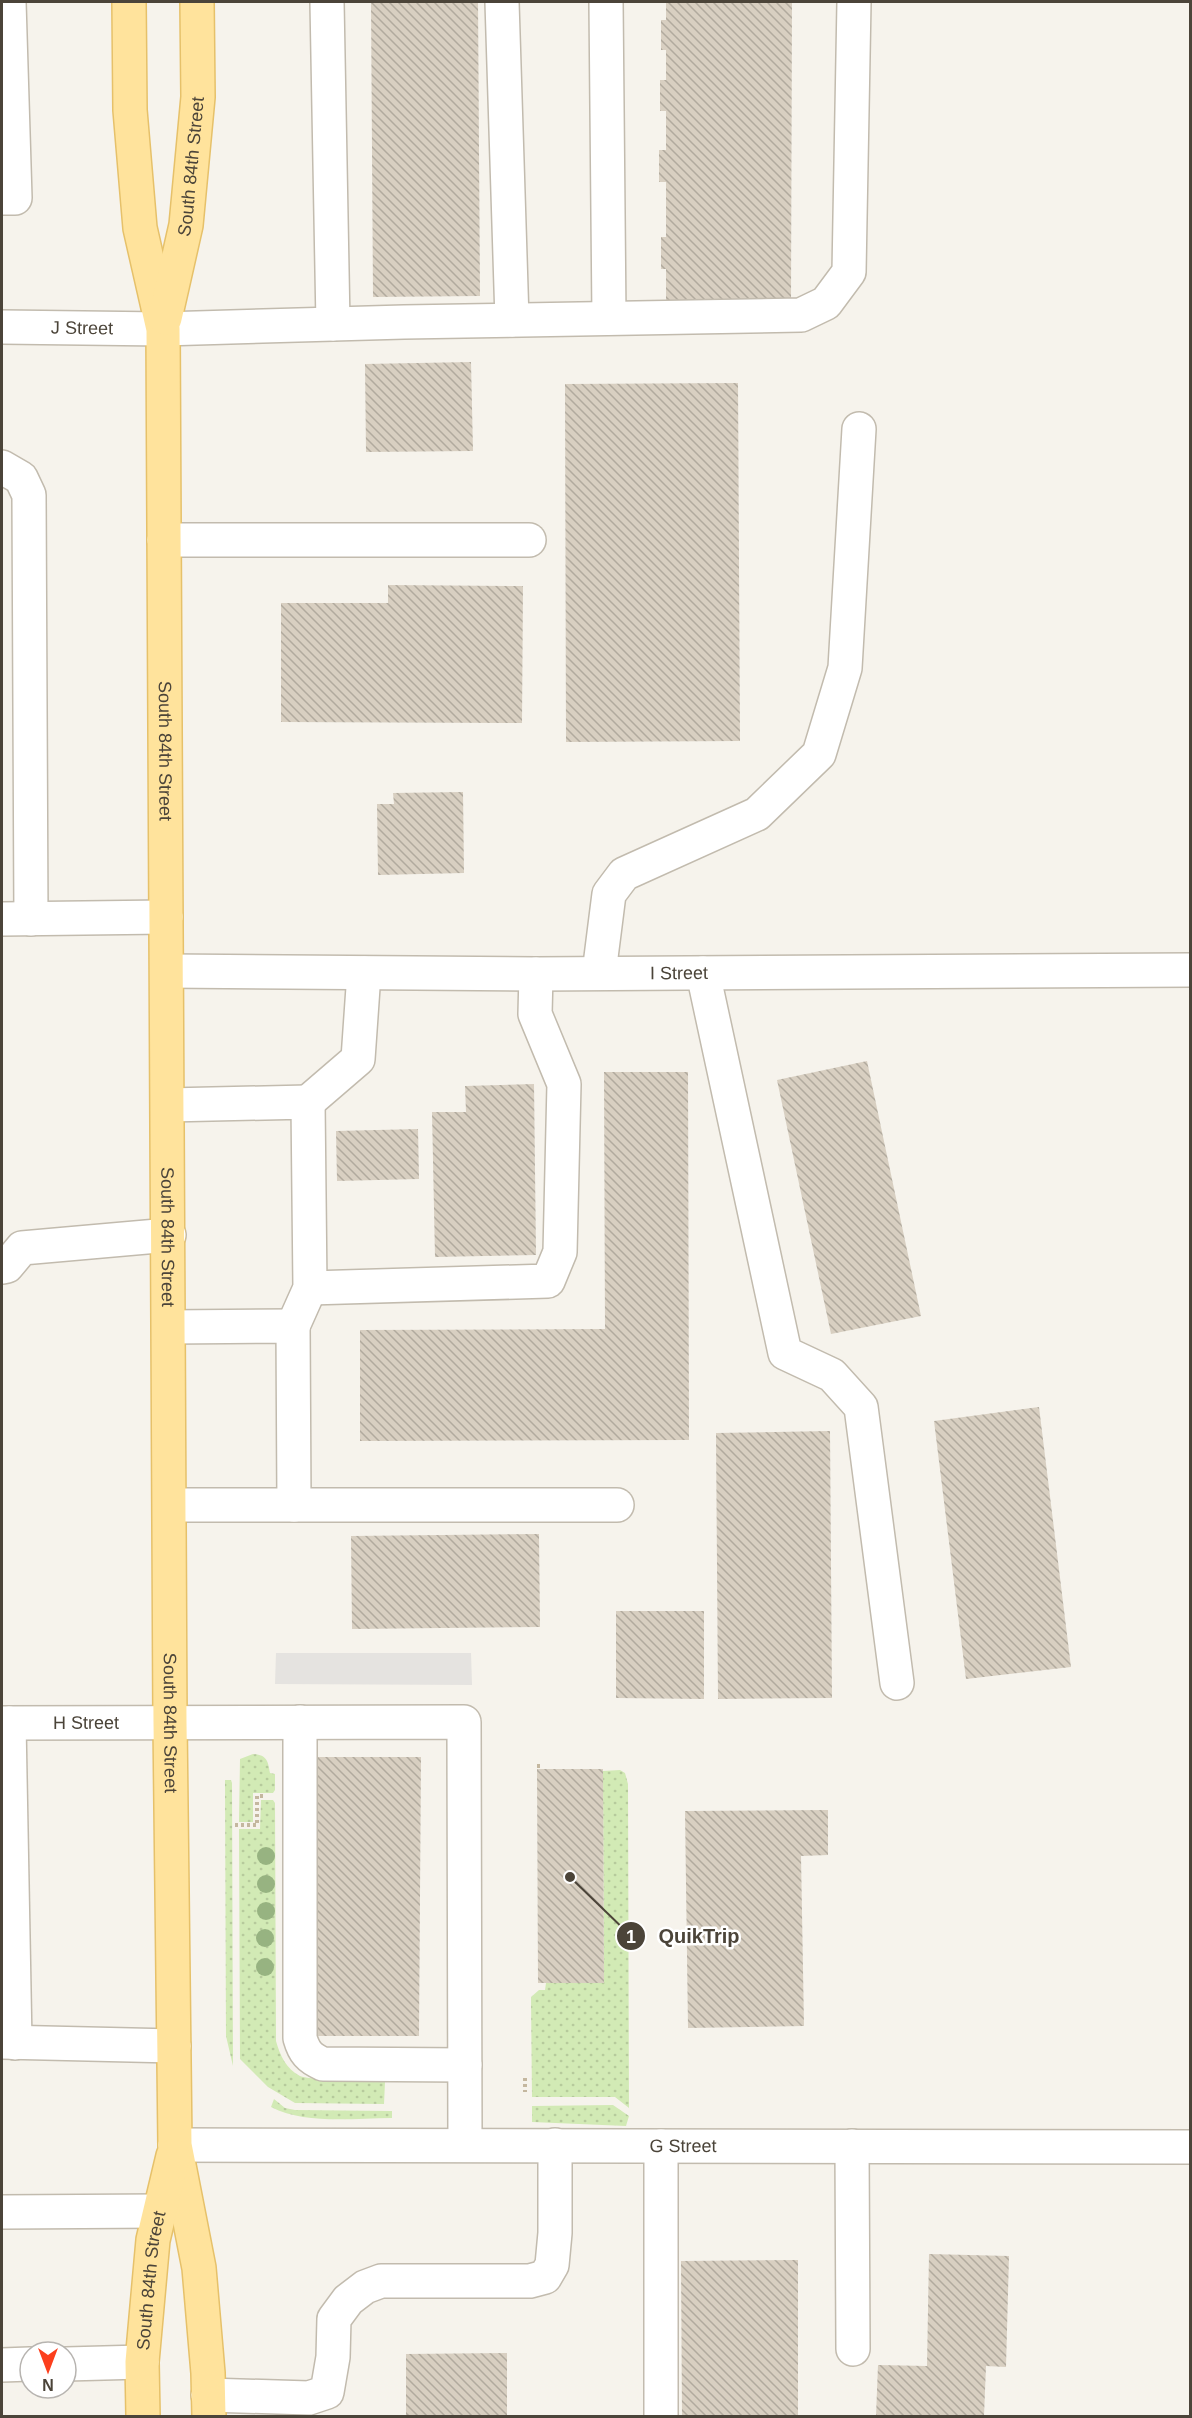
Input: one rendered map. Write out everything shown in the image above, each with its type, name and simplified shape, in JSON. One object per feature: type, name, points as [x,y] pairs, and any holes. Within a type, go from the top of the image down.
[{"type":"main road","name":"South 84th Street","points":[[129,2],[130,110],[140,228],[163,329],[170,1722],[175,2145],[199,2268],[208,2406]]},
{"type":"main road","name":"South 84th Street","points":[[163,329],[186,225],[198,97],[197,2]]},
{"type":"main road","name":"South 84th Street","points":[[143,2416],[142,2362],[153,2240],[175,2145]]},
{"type":"street","points":[[2,198],[15,198],[11,2]]},
{"type":"street","points":[[327,2],[333,324]]},
{"type":"street","points":[[502,2],[512,320]]},
{"type":"street","points":[[606,2],[609,318]]},
{"type":"street","name":"J Street","points":[[2,327],[163,329],[801,315],[826,303],[849,272],[854,2]]},
{"type":"street","points":[[599,973],[609,894],[624,874],[757,814],[819,754],[845,668],[859,429]]},
{"type":"street","points":[[2,467],[21,477],[29,495],[16,919],[166,917]]},
{"type":"street","points":[[164,540],[529,540]]},
{"type":"street","name":"I Street","points":[[167,971],[536,974],[1191,970]]},
{"type":"street","points":[[168,1105],[309,1102],[358,1059],[364,973]]},
{"type":"street","points":[[703,973],[784,1353],[832,1376],[861,1407],[897,1683]]},
{"type":"street","points":[[310,1288],[548,1281],[560,1252],[564,1084],[536,1014],[536,974]]},
{"type":"street","points":[[294,1505],[293,1326],[310,1288],[309,1102]]},
{"type":"street","points":[[2,1267],[7,1266],[22,1248],[169,1235]]},
{"type":"street","points":[[169,1327],[293,1326]]},
{"type":"street","points":[[170,1505],[616,1505]]},
{"type":"street","points":[[300,1722],[300,2038],[303,2049],[311,2059],[323,2064],[465,2065],[465,2145]]},
{"type":"street","name":"H Street","points":[[5,1723],[464,1722],[465,2065]]},
{"type":"street","points":[[5,1723],[8,2043],[174,2046]]},
{"type":"street","name":"G Street","points":[[175,2145],[1191,2147]]},
{"type":"street","points":[[208,2406],[309,2398],[327,2392],[333,2357],[334,2319],[348,2300],[365,2288],[381,2281],[530,2281],[545,2277],[552,2265],[555,2233],[555,2145]]},
{"type":"street","points":[[661,2146],[661,2416]]},
{"type":"street","points":[[852,2146],[853,2349]]},
{"type":"street","points":[[2,2212],[160,2211]]},
{"type":"street","points":[[78,2364],[142,2362]]},
{"type":"street","points":[[2,2365],[18,2364]]},
{"type":"path","points":[[235,1826],[257,1825],[257,1796],[275,1796]]},
{"type":"path","points":[[525,2078],[525,2092]]},
{"type":"green space","points":[[253,1754],[264,1757],[270,1773],[275,1774],[275,1790],[273,1793],[253,1793],[253,1822],[239,1822],[240,1759]]},
{"type":"green space","points":[[620,1770],[625,1773],[628,1784],[629,2108],[615,2097],[532,2097],[531,1997],[539,1990],[545,1990],[546,1983],[604,1983],[603,1771]]},
{"type":"green space","points":[[225,1780],[231,1780],[232,1783],[233,2066],[226,2036]]},
{"type":"green space","points":[[261,1800],[273,1800],[275,1803],[276,2041],[279,2051],[287,2066],[306,2078],[381,2079],[385,2082],[384,2104],[295,2103],[268,2087],[240,2059],[239,1829],[260,1829]]},
{"type":"green space","points":[[274,2099],[285,2108],[295,2110],[392,2111],[392,2118],[330,2119],[299,2116],[271,2107]]},
{"type":"green space","points":[[613,2105],[629,2116],[626,2126],[532,2122],[532,2106]]},
{"type":"shaded area","points":[[276,1653],[471,1653],[472,1685],[275,1684]]},
{"type":"building","points":[[371,2],[478,2],[480,296],[373,297]]},
{"type":"building","points":[[666,2],[792,2],[791,301],[666,303],[666,269],[661,269],[661,237],[666,237],[666,182],[659,182],[659,150],[666,150],[666,111],[660,111],[660,80],[666,80],[666,50],[661,50],[661,20],[666,20]]},
{"type":"building","points":[[471,362],[473,451],[366,452],[365,364]]},
{"type":"building","points":[[738,383],[740,741],[566,742],[565,384]]},
{"type":"building","points":[[388,585],[523,586],[522,723],[281,722],[281,603],[388,603]]},
{"type":"building","points":[[463,792],[464,873],[378,875],[377,804],[394,804],[393,793]]},
{"type":"building","points":[[867,1061],[921,1316],[831,1334],[777,1080]]},
{"type":"building","points":[[604,1072],[688,1072],[689,1440],[360,1441],[360,1330],[605,1329]]},
{"type":"building","points":[[534,1084],[536,1255],[435,1257],[432,1112],[466,1112],[465,1086]]},
{"type":"building","points":[[418,1129],[419,1179],[337,1181],[336,1131]]},
{"type":"building","points":[[1039,1407],[1071,1667],[966,1679],[934,1421]]},
{"type":"building","points":[[830,1431],[832,1698],[718,1699],[716,1433]]},
{"type":"building","points":[[539,1534],[540,1627],[352,1629],[351,1536]]},
{"type":"building","points":[[616,1611],[704,1611],[704,1699],[616,1698]]},
{"type":"building","points":[[315,1757],[421,1757],[419,2036],[314,2036]]},
{"type":"building","points":[[537,1769],[603,1769],[604,1983],[538,1983]]},
{"type":"building","points":[[828,1810],[828,1855],[801,1856],[804,2026],[688,2028],[685,1811]]},
{"type":"building","points":[[929,2254],[1009,2256],[1006,2367],[986,2366],[984,2416],[876,2416],[878,2365],[927,2366]]},
{"type":"building","points":[[798,2260],[798,2416],[682,2416],[681,2261]]},
{"type":"building","points":[[507,2353],[507,2416],[406,2416],[406,2354]]},
{"type":"place","name":"QuikTrip","points":[[570,1877]]}]
